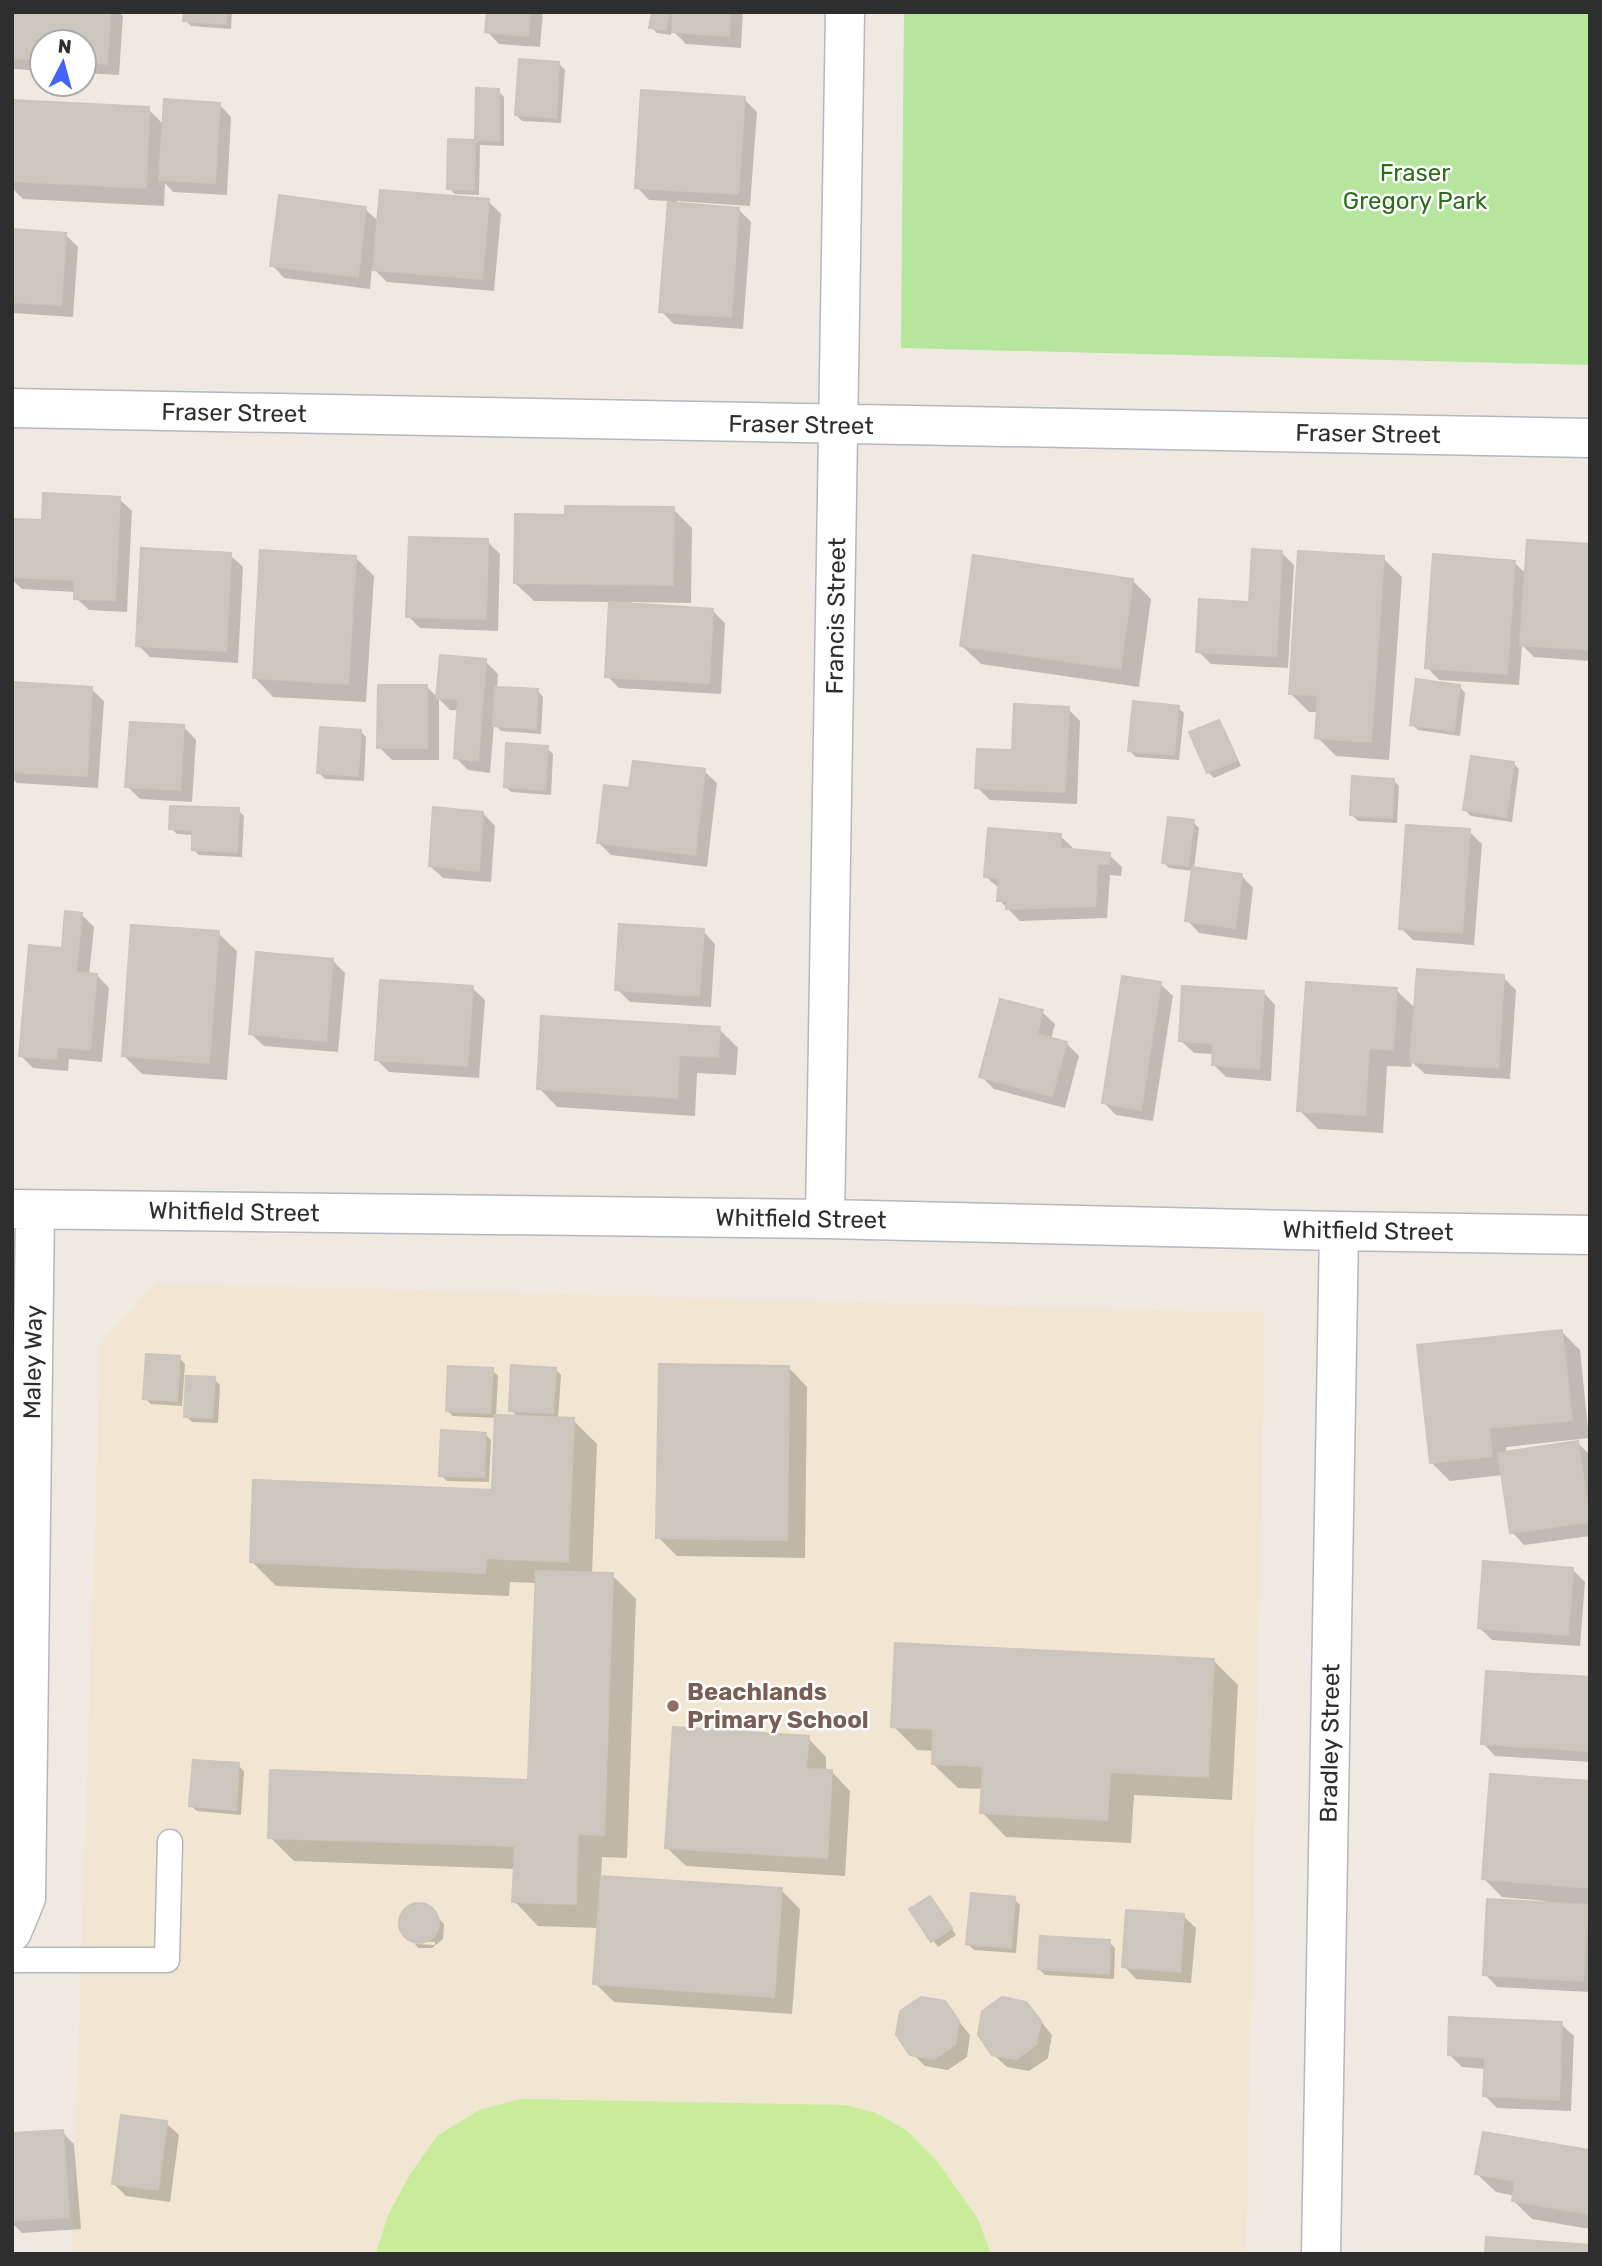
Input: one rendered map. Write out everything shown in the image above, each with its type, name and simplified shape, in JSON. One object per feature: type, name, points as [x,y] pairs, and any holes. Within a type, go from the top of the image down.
[{"type":"street","name":"Francis Street","points":[[825,1219],[845,12]]},
{"type":"street","name":"Fraser Street","points":[[12,408],[1590,438]]},
{"type":"street","name":"Whitfield Street","points":[[24,1210],[825,1219],[1590,1235]]},
{"type":"street","name":"Maley Way","points":[[12,1932],[26,1898],[24,1210]]},
{"type":"street","name":"Bradley Street","points":[[1321,2254],[1339,1231]]},
{"type":"lane","points":[[12,1960],[167,1960],[170,1842]]},
{"type":"shaded area","name":"Beachlands Primary School","points":[[157,1283],[1265,1313],[1246,2254],[72,2254],[101,1342]]},
{"type":"green space","name":"Fraser Gregory Park","points":[[904,12],[1590,12],[1590,365],[901,348]]},
{"type":"green space","points":[[520,2099],[845,2105],[876,2113],[906,2130],[937,2161],[978,2219],[991,2254],[376,2254],[388,2215],[411,2173],[437,2136],[479,2110]]},
{"type":"building","points":[[12,12],[110,12],[107,64],[98,63],[98,28],[28,28],[28,59],[12,58]]},
{"type":"building","points":[[184,12],[226,12],[226,24],[183,21]]},
{"type":"building","points":[[487,12],[530,12],[528,36],[485,32]]},
{"type":"building","points":[[652,12],[669,12],[666,30],[649,28]]},
{"type":"building","points":[[673,12],[730,12],[729,36],[672,32]]},
{"type":"building","points":[[519,59],[559,62],[556,118],[515,115]]},
{"type":"building","points":[[476,88],[499,89],[499,141],[475,140]]},
{"type":"building","points":[[641,90],[745,97],[738,194],[635,188]]},
{"type":"building","points":[[164,99],[220,103],[215,183],[159,180]]},
{"type":"building","points":[[12,100],[149,107],[146,188],[12,181]]},
{"type":"building","points":[[448,139],[475,140],[474,190],[447,189]]},
{"type":"building","points":[[380,190],[489,199],[482,279],[373,270]]},
{"type":"building","points":[[279,195],[366,207],[358,277],[270,266]]},
{"type":"building","points":[[668,202],[739,208],[731,317],[659,312]]},
{"type":"building","points":[[12,229],[66,233],[61,305],[12,302]]},
{"type":"building","points":[[43,493],[120,497],[115,600],[74,599],[75,580],[12,577],[12,519],[42,520]]},
{"type":"building","points":[[565,506],[674,507],[673,585],[514,583],[515,514],[565,515]]},
{"type":"building","points":[[409,537],[488,539],[486,619],[406,617]]},
{"type":"building","points":[[1527,540],[1590,544],[1590,650],[1520,645]]},
{"type":"building","points":[[141,548],[231,553],[226,651],[136,646]]},
{"type":"building","points":[[1252,549],[1282,551],[1276,656],[1196,652],[1199,599],[1249,602]]},
{"type":"building","points":[[260,550],[356,556],[348,684],[253,678]]},
{"type":"building","points":[[1298,551],[1384,556],[1371,742],[1315,738],[1318,695],[1289,694]]},
{"type":"building","points":[[1433,554],[1515,561],[1507,674],[1425,668]]},
{"type":"building","points":[[973,555],[1133,579],[1120,669],[960,646]]},
{"type":"building","points":[[609,602],[713,609],[709,683],[605,677]]},
{"type":"building","points":[[440,655],[486,659],[478,761],[454,758],[458,699],[436,698]]},
{"type":"building","points":[[1416,679],[1460,685],[1454,731],[1410,725]]},
{"type":"building","points":[[12,682],[92,687],[87,776],[12,772]]},
{"type":"building","points":[[378,685],[427,685],[427,748],[377,748]]},
{"type":"building","points":[[495,687],[538,689],[536,729],[493,726]]},
{"type":"building","points":[[1133,701],[1179,706],[1174,755],[1128,751]]},
{"type":"building","points":[[1014,704],[1069,707],[1065,792],[975,788],[977,749],[1012,750]]},
{"type":"building","points":[[1219,720],[1237,760],[1207,773],[1189,732]]},
{"type":"building","points":[[130,722],[184,725],[180,790],[125,787]]},
{"type":"building","points":[[320,727],[361,730],[358,776],[317,773]]},
{"type":"building","points":[[506,743],[548,746],[545,790],[504,787]]},
{"type":"building","points":[[1471,756],[1514,762],[1506,817],[1463,810]]},
{"type":"building","points":[[633,761],[705,769],[695,855],[597,843],[604,785],[629,788]]},
{"type":"building","points":[[1352,776],[1394,779],[1392,818],[1350,815]]},
{"type":"building","points":[[170,806],[239,808],[237,852],[192,850],[192,830],[169,829]]},
{"type":"building","points":[[433,807],[483,812],[479,871],[429,866]]},
{"type":"building","points":[[1168,817],[1194,820],[1188,866],[1162,863]]},
{"type":"building","points":[[1406,825],[1470,829],[1462,933],[1399,929]]},
{"type":"building","points":[[988,828],[1061,834],[1060,848],[1110,853],[1109,864],[1098,864],[1095,906],[1006,909],[1007,901],[997,901],[999,878],[984,877]]},
{"type":"building","points":[[1192,867],[1242,874],[1235,928],[1185,921]]},
{"type":"building","points":[[65,911],[82,913],[76,972],[97,974],[90,1050],[57,1047],[56,1059],[19,1056],[29,945],[62,948]]},
{"type":"building","points":[[619,924],[704,929],[699,996],[615,990]]},
{"type":"building","points":[[131,925],[219,931],[209,1063],[122,1056]]},
{"type":"building","points":[[256,952],[333,959],[326,1041],[249,1034]]},
{"type":"building","points":[[1417,969],[1504,975],[1498,1068],[1410,1062]]},
{"type":"building","points":[[1122,976],[1161,982],[1141,1110],[1102,1103]]},
{"type":"building","points":[[380,980],[473,986],[467,1066],[375,1060]]},
{"type":"building","points":[[1306,982],[1397,988],[1393,1050],[1369,1048],[1365,1115],[1297,1111]]},
{"type":"building","points":[[1182,986],[1264,991],[1259,1069],[1212,1065],[1213,1043],[1179,1041]]},
{"type":"building","points":[[1000,999],[1043,1010],[1037,1034],[1067,1042],[1052,1096],[979,1077]]},
{"type":"building","points":[[541,1016],[720,1027],[718,1057],[679,1055],[677,1098],[537,1089]]},
{"type":"building","points":[[1562,1330],[1572,1420],[1489,1428],[1492,1456],[1430,1463],[1417,1345]]},
{"type":"building","points":[[146,1354],[180,1356],[177,1401],[143,1399]]},
{"type":"building","points":[[659,1364],[789,1366],[787,1540],[656,1538]]},
{"type":"building","points":[[511,1365],[556,1368],[553,1413],[509,1411]]},
{"type":"building","points":[[448,1366],[493,1368],[490,1413],[446,1411]]},
{"type":"building","points":[[186,1376],[215,1377],[212,1418],[184,1417]]},
{"type":"building","points":[[495,1415],[574,1418],[568,1562],[486,1558],[485,1573],[250,1562],[253,1480],[492,1490]]},
{"type":"building","points":[[441,1430],[486,1433],[484,1477],[439,1476]]},
{"type":"building","points":[[1578,1441],[1590,1522],[1510,1533],[1498,1453]]},
{"type":"building","points":[[1483,1561],[1573,1568],[1568,1635],[1478,1628]]},
{"type":"building","points":[[536,1571],[613,1573],[604,1835],[578,1834],[576,1904],[512,1902],[515,1846],[268,1838],[270,1770],[528,1780]]},
{"type":"building","points":[[895,1643],[1214,1659],[1208,1777],[1110,1772],[1107,1820],[980,1813],[983,1766],[932,1764],[933,1729],[891,1727]]},
{"type":"building","points":[[1486,1671],[1590,1677],[1590,1751],[1481,1744]]},
{"type":"building","points":[[673,1727],[809,1736],[806,1769],[832,1770],[827,1858],[665,1848]]},
{"type":"building","points":[[193,1760],[239,1763],[236,1810],[189,1806]]},
{"type":"building","points":[[1490,1774],[1590,1781],[1590,1888],[1482,1879]]},
{"type":"building","points":[[601,1876],[782,1888],[774,1997],[593,1984]]},
{"type":"building","points":[[971,1893],[1015,1897],[1011,1948],[966,1944]]},
{"type":"building","points":[[930,1896],[952,1928],[931,1942],[909,1909]]},
{"type":"building","points":[[1487,1899],[1588,1905],[1583,1981],[1483,1975]]},
{"type":"building","points":[[419,1903],[433,1909],[439,1923],[433,1937],[419,1943],[405,1937],[399,1923],[405,1909]]},
{"type":"building","points":[[1126,1910],[1184,1914],[1180,1972],[1122,1967]]},
{"type":"building","points":[[1040,1936],[1110,1940],[1109,1974],[1038,1969]]},
{"type":"building","points":[[921,1997],[945,2001],[959,2021],[955,2045],[934,2059],[910,2055],[896,2035],[900,2011]]},
{"type":"building","points":[[1002,1997],[1026,2002],[1041,2021],[1036,2045],[1016,2059],[992,2055],[978,2035],[982,2011]]},
{"type":"building","points":[[1449,2017],[1562,2022],[1559,2100],[1483,2096],[1485,2058],[1448,2055]]},
{"type":"building","points":[[121,2115],[167,2121],[158,2190],[112,2184]]},
{"type":"building","points":[[63,2130],[69,2217],[12,2221],[12,2133]]},
{"type":"building","points":[[1483,2132],[1590,2150],[1590,2214],[1512,2201],[1515,2181],[1475,2174]]},
{"type":"building","points":[[1486,2237],[1590,2245],[1590,2254],[1485,2254]]},
{"type":"place","name":"Beachlands Primary School","points":[[673,1706]]}]
